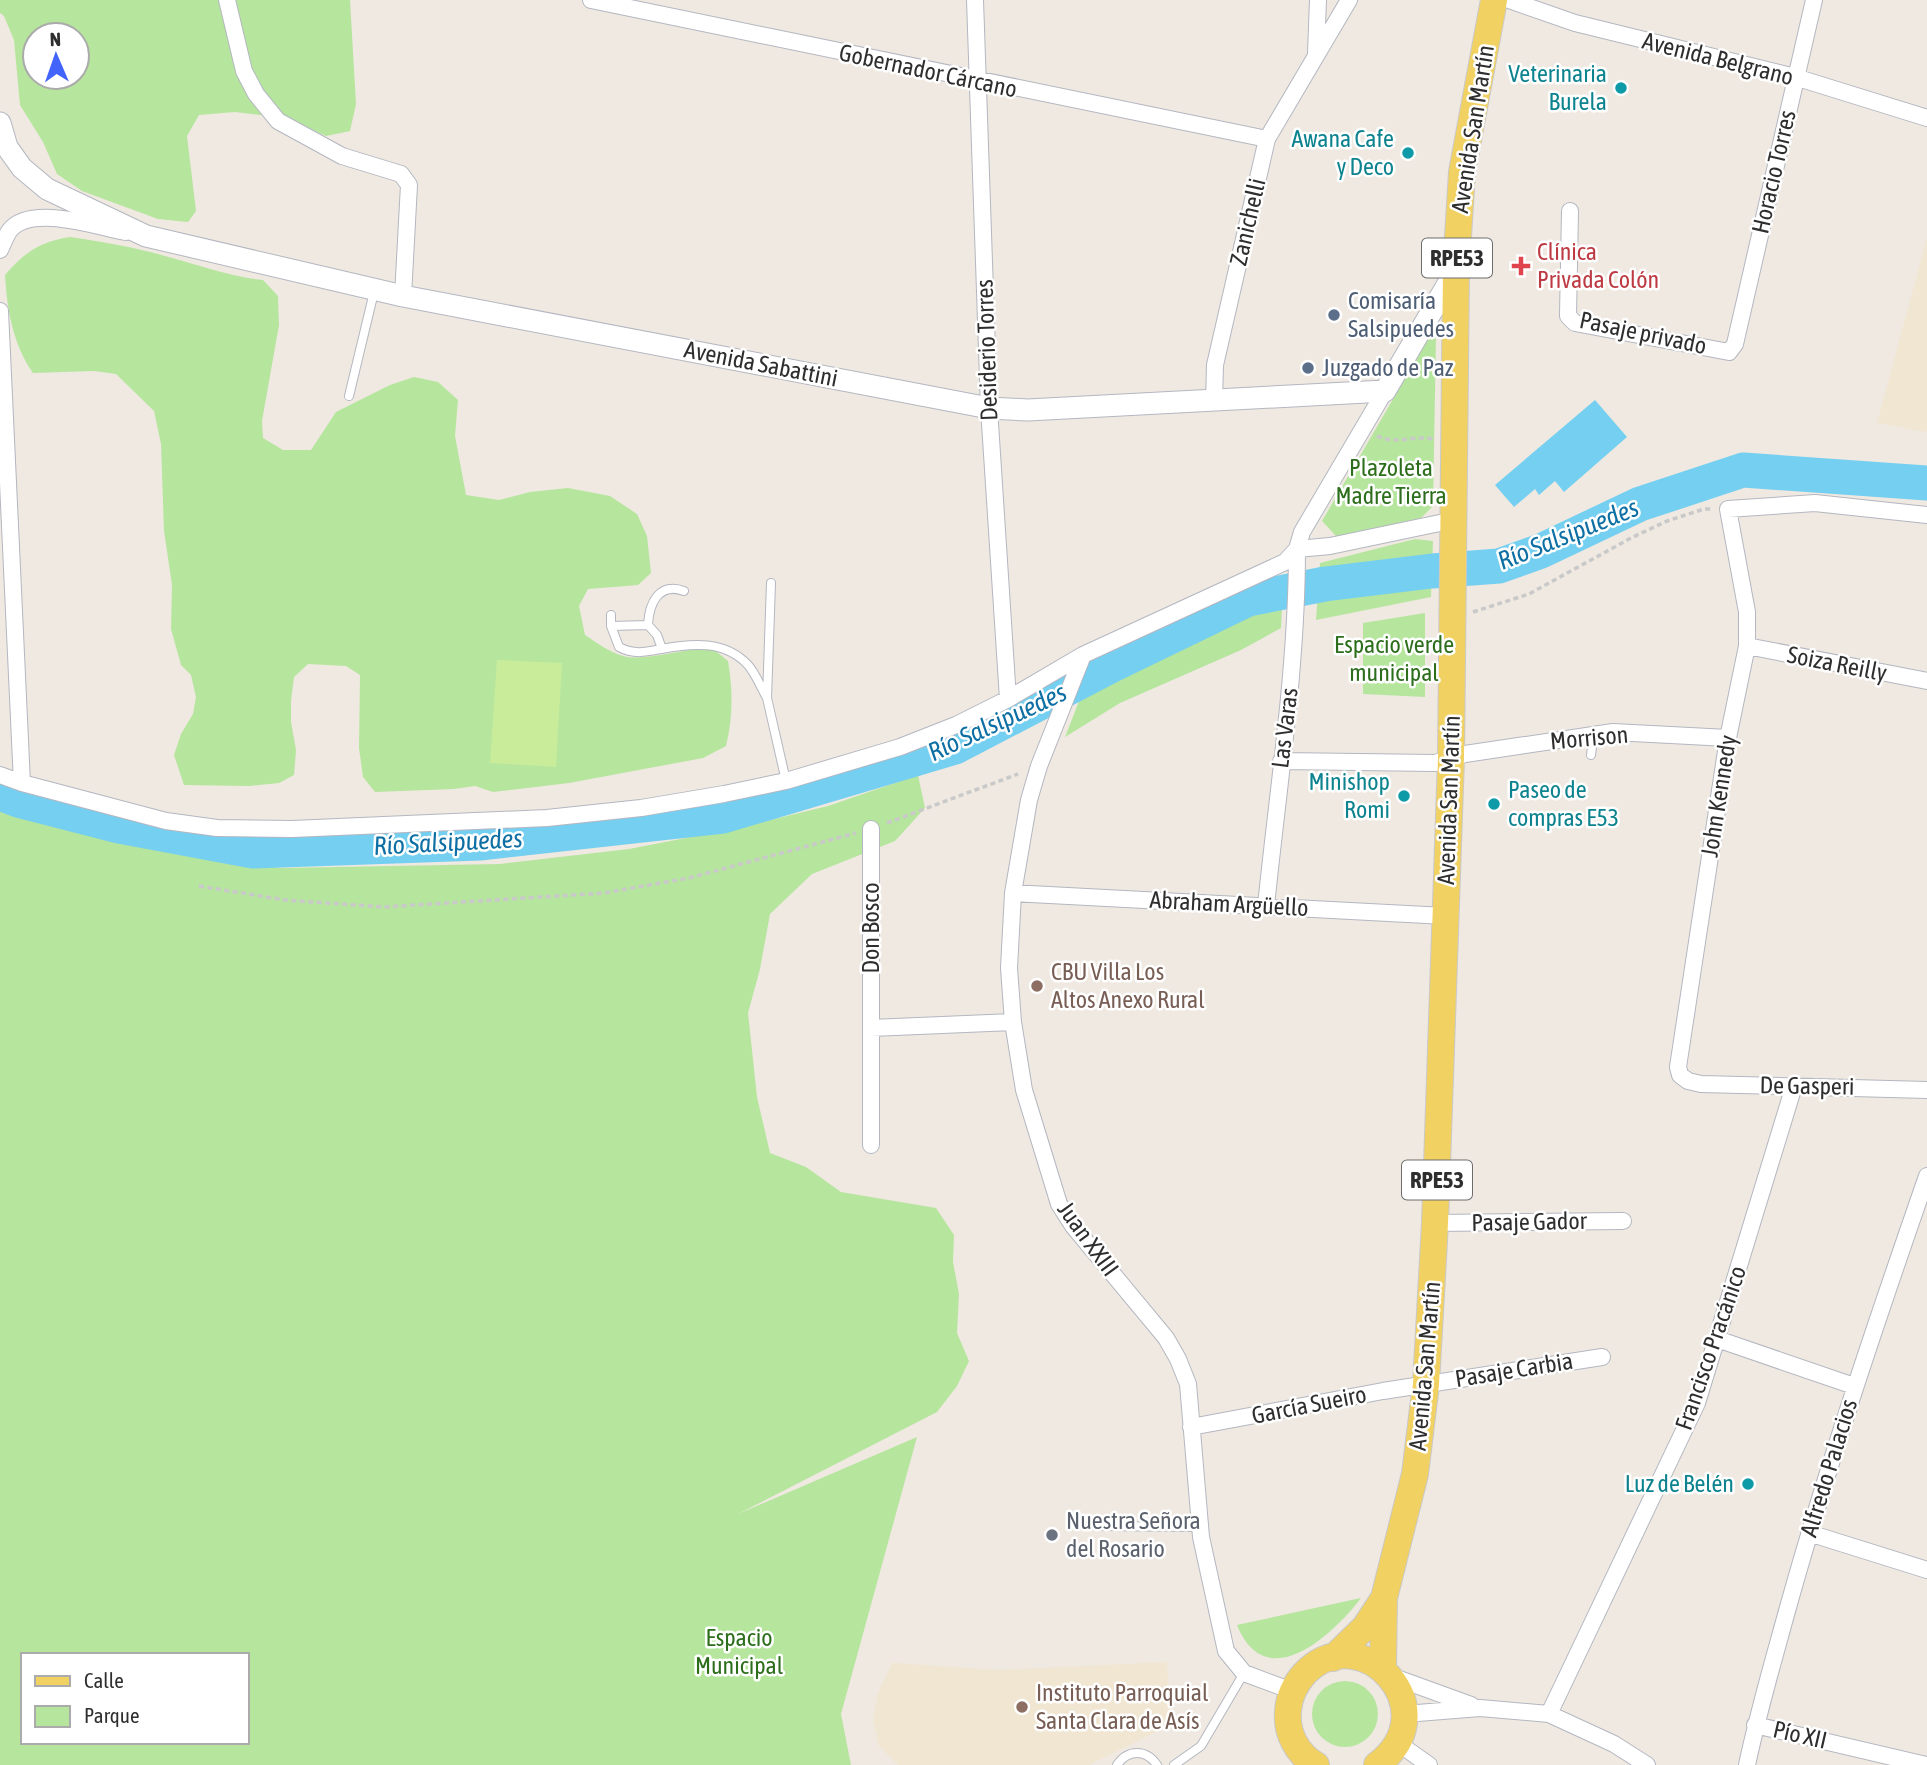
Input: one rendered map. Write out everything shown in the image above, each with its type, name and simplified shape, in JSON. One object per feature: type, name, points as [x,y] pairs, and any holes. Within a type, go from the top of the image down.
[{"type":"main road","name":"Avenida San Martín","points":[[1387,1672],[1384,1598],[1415,1474],[1426,1384],[1436,1223],[1451,758],[1461,605],[1454,520],[1456,269],[1462,172],[1494,0]]},
{"type":"main road","name":"Avenida San Martín","points":[[1333,1658],[1365,1627],[1384,1598]]},
{"type":"main road","points":[[1333,1658],[1367,1660],[1387,1672]]},
{"type":"main road","name":"RPE53","points":[[1292,1691],[1309,1670],[1333,1658]]},
{"type":"main road","name":"RPE53","points":[[1387,1672],[1399,1688],[1405,1714]]},
{"type":"main road","points":[[1292,1691],[1287,1714],[1292,1738],[1300,1752],[1316,1765]]},
{"type":"main road","points":[[1377,1765],[1398,1743],[1404,1729],[1405,1714]]},
{"type":"main road","points":[[1286,1765],[1292,1738]]},
{"type":"street","points":[[227,0],[244,71],[256,94],[278,121],[342,156],[401,174],[409,185],[403,296]]},
{"type":"street","name":"Gobernador Cárcano","points":[[591,0],[1267,139]]},
{"type":"street","name":"Desiderio Torres","points":[[975,0],[989,408],[1008,699]]},
{"type":"street","name":"Zanichelli","points":[[1316,55],[1318,0]]},
{"type":"street","name":"Zanichelli","points":[[1214,401],[1215,365],[1267,139],[1349,0]]},
{"type":"street","name":"Avenida Belgrano","points":[[1509,0],[1575,23],[1795,77],[1927,118]]},
{"type":"street","name":"Horacio Torres","points":[[1735,344],[1814,0]]},
{"type":"street","name":"Avenida Sabattini","points":[[0,123],[7,147],[22,168],[47,189],[146,236]]},
{"type":"street","name":"Pasaje privado","points":[[1570,211],[1568,316],[1575,323],[1729,352],[1735,344]]},
{"type":"street","name":"Avenida Sabattini","points":[[0,250],[10,229],[26,219],[41,216],[146,236],[403,296],[989,408],[1028,410],[1385,391]]},
{"type":"street","points":[[0,775],[166,821],[217,828],[292,829],[547,818],[641,808],[786,781],[900,747],[956,725],[1285,562],[1297,550],[1302,532],[1456,269]]},
{"type":"street","points":[[0,311],[22,783]]},
{"type":"street","points":[[1728,509],[1815,503],[1927,515]]},
{"type":"street","name":"John Kennedy","points":[[1688,1081],[1680,1075],[1678,1067],[1728,738],[1747,646],[1746,612],[1728,509]]},
{"type":"street","points":[[1297,550],[1330,546],[1454,520]]},
{"type":"street","name":"Las Varas","points":[[1266,906],[1297,615],[1297,550]]},
{"type":"street","name":"Soiza Reilly","points":[[1747,646],[1927,681]]},
{"type":"street","name":"Juan XXIII","points":[[1081,661],[1050,736],[1029,800],[1013,893],[1009,968],[1013,1022],[1029,1112],[1059,1204],[1073,1226],[1166,1338],[1188,1384],[1200,1527],[1212,1596],[1226,1651],[1244,1673]]},
{"type":"street","name":"Morrison","points":[[1281,761],[1435,764],[1451,758],[1613,732],[1728,738]]},
{"type":"street","name":"Don Bosco","points":[[870,1145],[871,829]]},
{"type":"street","name":"Abraham Argüello","points":[[1013,893],[1445,916]]},
{"type":"street","points":[[871,1028],[1013,1022]]},
{"type":"street","name":"De Gasperi","points":[[1688,1081],[1701,1084],[1927,1090]]},
{"type":"street","name":"Francisco Pracánico","points":[[1549,1714],[1697,1403],[1794,1086]]},
{"type":"street","name":"Alfredo Palacios","points":[[1747,1765],[1755,1725],[1809,1533],[1854,1386],[1927,1176]]},
{"type":"street","name":"Pasaje Gador","points":[[1436,1223],[1623,1220]]},
{"type":"street","points":[[1717,1339],[1854,1386]]},
{"type":"street","name":"Pasaje Carbia","points":[[1426,1384],[1602,1357]]},
{"type":"street","name":"García Sueiro","points":[[1191,1427],[1426,1384]]},
{"type":"street","points":[[1809,1533],[1927,1570]]},
{"type":"street","points":[[1387,1672],[1480,1708]]},
{"type":"street","points":[[1244,1673],[1292,1691]]},
{"type":"street","points":[[1405,1714],[1480,1708],[1549,1714],[1614,1744],[1647,1765]]},
{"type":"street","name":"Pío XII","points":[[1755,1725],[1926,1764]]},
{"type":"street","points":[[1398,1743],[1429,1765]]},
{"type":"lane","points":[[349,396],[374,289]]},
{"type":"lane","points":[[771,583],[767,698],[786,781]]},
{"type":"lane","points":[[662,649],[657,635],[648,625],[654,598],[662,591],[675,588],[684,591]]},
{"type":"lane","points":[[611,615],[611,626],[619,647],[631,653],[713,645],[730,650],[749,666],[767,698]]},
{"type":"lane","points":[[611,626],[648,625]]},
{"type":"lane","points":[[1591,755],[1594,733]]},
{"type":"lane","points":[[1096,1526],[1200,1527]]},
{"type":"lane","points":[[1174,1765],[1201,1746],[1244,1673]]},
{"type":"lane","points":[[1117,1765],[1123,1757],[1137,1752],[1150,1757],[1157,1765]]},
{"type":"path","points":[[1381,438],[1395,441],[1414,437],[1434,439]]},
{"type":"path","points":[[1461,605],[1529,594],[1631,538],[1667,522],[1704,509],[1728,509]]},
{"type":"path","points":[[199,886],[285,900],[384,907],[604,893],[690,877],[871,829],[1039,766]]},
{"type":"shaded area","points":[[1927,238],[1927,432],[1877,423]]},
{"type":"shaded area","name":"Instituto Parroquial Santa Clara de Asís","points":[[1167,1662],[1170,1725],[1089,1765],[898,1765],[879,1746],[873,1721],[878,1693],[892,1663],[1000,1670]]},
{"type":"green space","points":[[0,0],[350,0],[356,104],[350,131],[326,136],[286,118],[235,112],[199,115],[187,136],[196,211],[188,222],[158,219],[82,191],[57,174],[43,142],[20,105],[14,40],[4,16],[0,13]]},
{"type":"green space","points":[[70,237],[134,248],[228,274],[263,280],[278,296],[279,325],[262,421],[263,438],[283,450],[311,450],[336,412],[390,385],[414,377],[438,382],[458,400],[455,436],[466,495],[499,500],[530,492],[568,488],[610,496],[637,514],[647,536],[651,573],[638,585],[588,589],[579,606],[585,635],[623,656],[646,657],[696,649],[720,654],[728,661],[731,683],[731,714],[726,746],[703,758],[569,783],[493,792],[475,786],[375,792],[363,777],[359,748],[360,675],[346,666],[308,664],[294,677],[291,722],[296,750],[294,775],[279,783],[249,786],[184,785],[174,755],[181,734],[193,714],[196,697],[191,675],[181,665],[171,629],[172,585],[164,531],[161,444],[154,411],[116,374],[94,371],[33,373],[20,350],[9,314],[5,275],[33,249]]},
{"type":"green space","name":"Plazoleta Madre Tierra","points":[[1431,334],[1436,335],[1433,506],[1421,518],[1337,537],[1322,521]]},
{"type":"green space","points":[[1415,539],[1433,541],[1431,597],[1316,620],[1320,563]]},
{"type":"green space","points":[[1280,578],[1283,583],[1281,628],[1241,650],[1120,703],[1065,737],[1094,663]]},
{"type":"green space","name":"Espacio verde municipal","points":[[1425,613],[1425,697],[1363,694],[1363,623]]},
{"type":"green space","points":[[497,660],[562,663],[556,767],[490,763]]},
{"type":"green space","name":"Espacio Municipal","points":[[918,775],[925,808],[895,841],[812,874],[770,914],[760,969],[748,1013],[757,1097],[770,1153],[806,1167],[841,1192],[936,1208],[954,1235],[953,1262],[959,1294],[957,1333],[969,1361],[957,1386],[937,1412],[738,1514],[917,1437],[841,1714],[851,1765],[0,1765],[0,810],[122,844],[281,868],[500,864],[629,849],[737,828],[828,806]]},
{"type":"green space","points":[[1361,1598],[1334,1628],[1317,1642],[1282,1658],[1265,1656],[1250,1646],[1237,1625]]},
{"type":"green space","points":[[1351,1681],[1369,1690],[1376,1701],[1376,1727],[1369,1738],[1358,1745],[1339,1747],[1321,1738],[1314,1727],[1312,1708],[1321,1690],[1332,1683]]},
{"type":"water","points":[[1595,400],[1627,437],[1564,492],[1555,481],[1539,495],[1535,489],[1514,507],[1495,485]]},
{"type":"waterway","name":"Río Salsipuedes","points":[[0,793],[119,826],[253,851],[480,843],[723,816],[955,747],[1112,665],[1248,599],[1325,584],[1499,566],[1541,551],[1640,504],[1743,470],[1927,483]]},
{"type":"place","name":"Veterinaria Burela","points":[[1621,88]]},
{"type":"place","name":"Awana Cafe y Deco","points":[[1408,153]]},
{"type":"place","name":"Clínica Privada Colón","points":[[1521,266]]},
{"type":"place","name":"Comisaría Salsipuedes","points":[[1334,315]]},
{"type":"place","name":"Juzgado de Paz","points":[[1308,368]]},
{"type":"place","name":"Minishop Romi","points":[[1404,796]]},
{"type":"place","name":"Paseo de compras E53","points":[[1494,804]]},
{"type":"place","name":"CBU Villa Los Altos Anexo Rural","points":[[1037,986]]},
{"type":"place","name":"Luz de Belén","points":[[1748,1484]]},
{"type":"place","name":"Nuestra Señora del Rosario","points":[[1052,1535]]},
{"type":"place","name":"Instituto Parroquial Santa Clara de Asís","points":[[1022,1707]]}]
